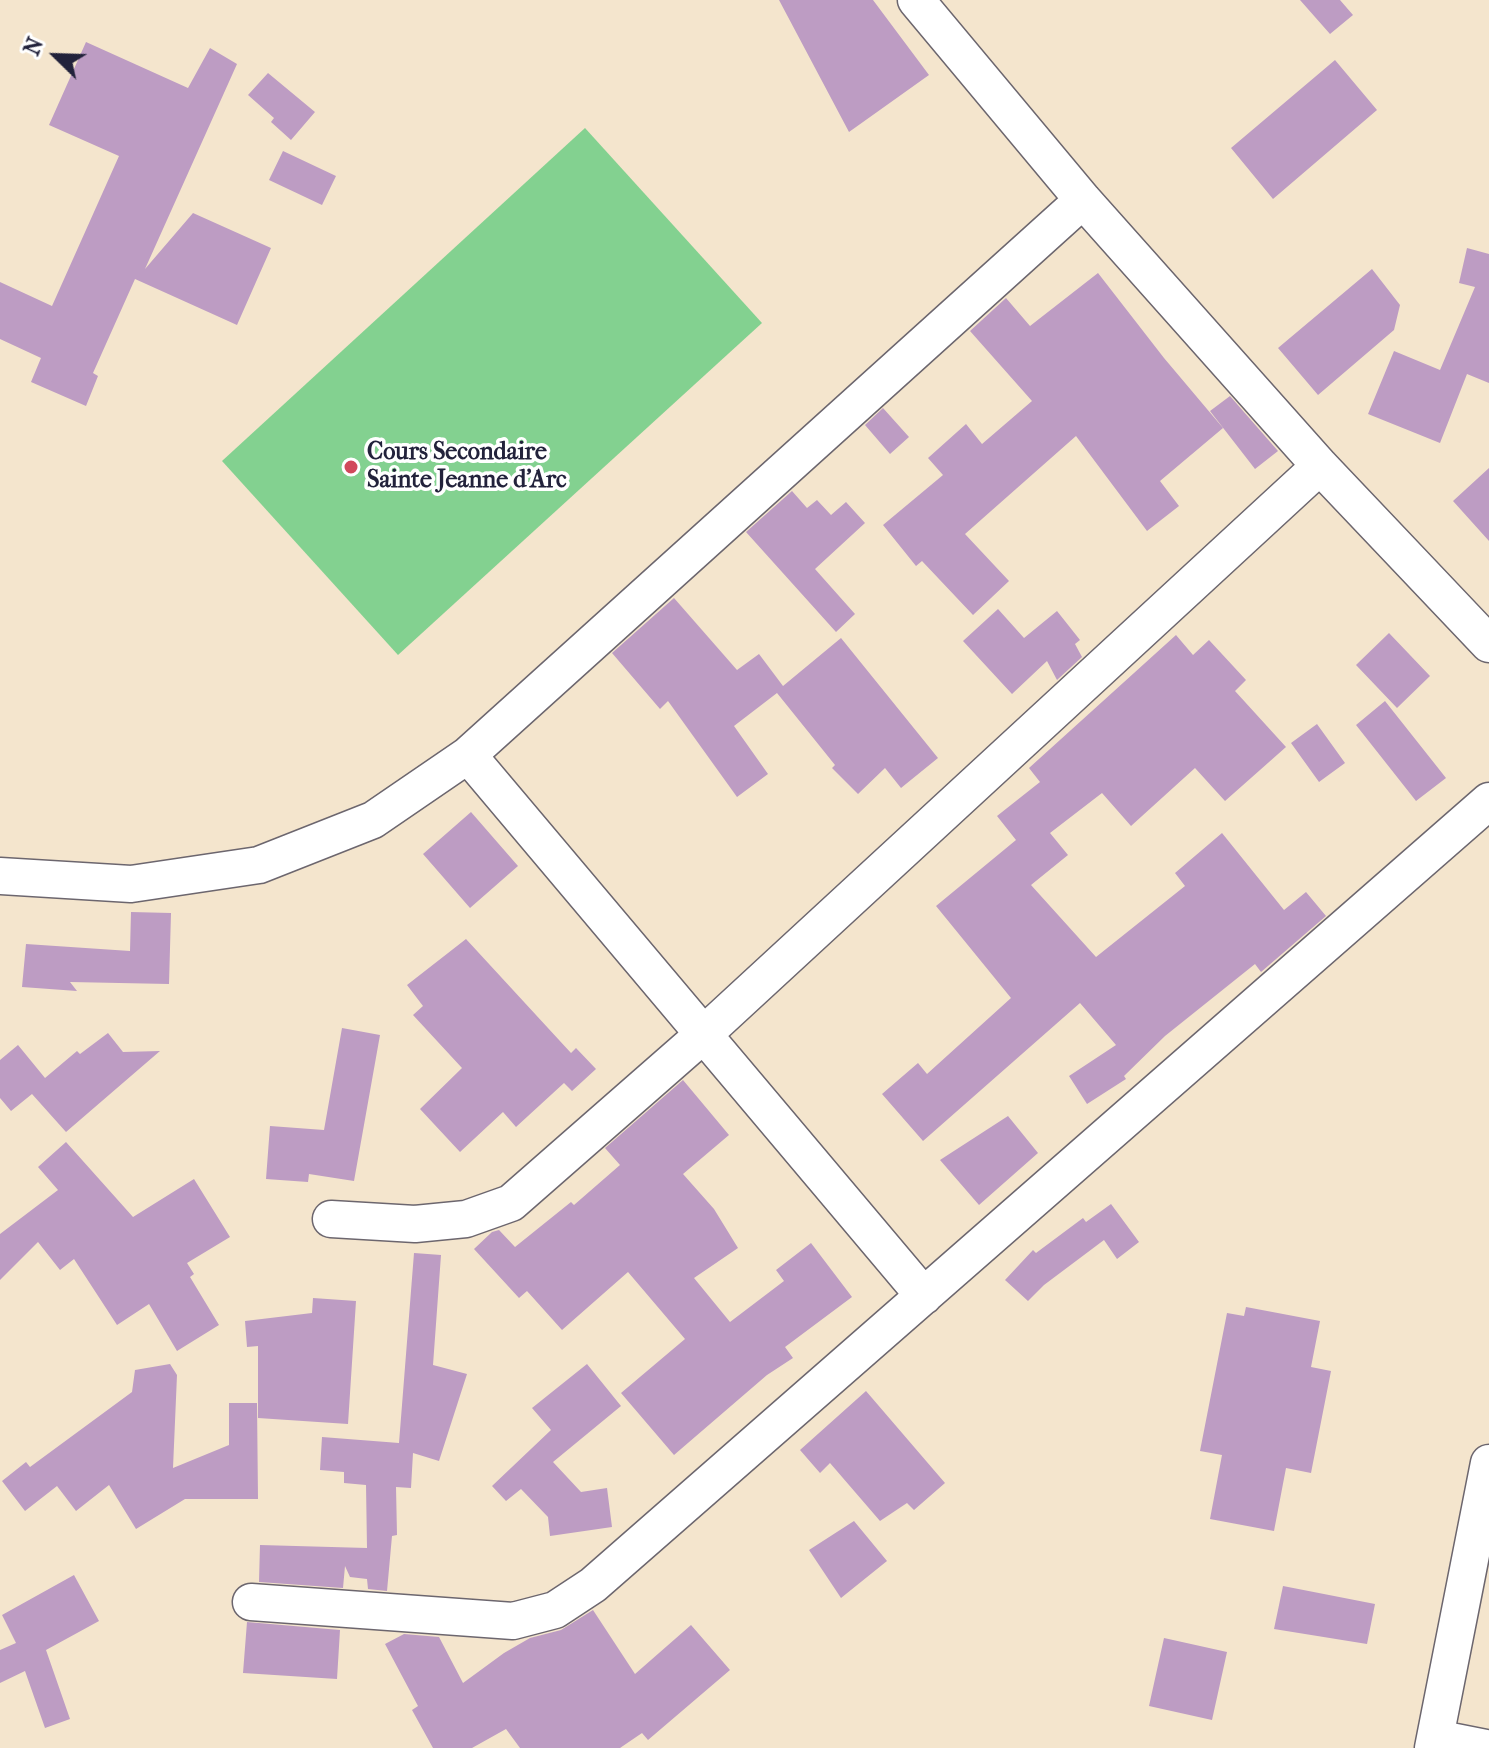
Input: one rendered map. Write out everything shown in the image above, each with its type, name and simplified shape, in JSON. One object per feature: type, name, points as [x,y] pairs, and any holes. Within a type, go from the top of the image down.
[{"type":"street","points":[[916,0],[1083,200],[1320,466],[1489,644]]},
{"type":"street","points":[[0,876],[131,884],[259,865],[373,820],[468,755],[1083,200]]},
{"type":"street","points":[[331,1219],[415,1224],[466,1219],[511,1203],[704,1034],[1320,466]]},
{"type":"street","points":[[468,755],[924,1296]]},
{"type":"street","points":[[251,1602],[513,1621],[555,1610],[593,1585],[1489,801]]},
{"type":"street","points":[[1486,1748],[1434,1743],[1489,1463]]},
{"type":"green space","points":[[585,128],[762,323],[398,655],[222,461]]},
{"type":"building","points":[[779,0],[873,0],[929,75],[849,132]]},
{"type":"building","points":[[1300,0],[1340,0],[1353,15],[1330,34]]},
{"type":"building","points":[[86,42],[188,88],[210,48],[237,64],[145,269],[193,213],[271,248],[237,325],[135,279],[93,373],[98,376],[86,406],[31,382],[41,358],[0,339],[0,282],[52,306],[119,156],[49,125]]},
{"type":"building","points":[[1335,60],[1377,110],[1273,199],[1231,148]]},
{"type":"building","points":[[268,73],[315,112],[291,140],[271,122],[274,118],[248,95]]},
{"type":"building","points":[[283,151],[336,176],[322,205],[269,180]]},
{"type":"building","points":[[1467,248],[1489,254],[1489,383],[1467,374],[1440,443],[1368,414],[1394,351],[1440,370],[1475,287],[1459,283]]},
{"type":"building","points":[[1372,269],[1400,305],[1394,330],[1318,395],[1278,348]]},
{"type":"building","points":[[1098,273],[1223,428],[1160,481],[1179,506],[1147,531],[1076,436],[965,534],[1009,581],[973,615],[922,561],[916,566],[883,525],[943,475],[928,458],[966,424],[982,444],[1032,401],[970,331],[1006,298],[1030,326]]},
{"type":"building","points":[[1230,396],[1278,451],[1255,469],[1210,411]]},
{"type":"building","points":[[883,408],[909,437],[890,454],[865,425]]},
{"type":"building","points":[[1489,468],[1489,541],[1453,501]]},
{"type":"building","points":[[792,491],[807,508],[817,500],[831,515],[846,502],[865,523],[815,569],[855,614],[836,632],[746,532]]},
{"type":"building","points":[[674,598],[737,670],[759,654],[783,686],[841,638],[938,758],[901,788],[885,768],[858,794],[832,768],[835,765],[777,693],[734,726],[768,774],[737,797],[668,701],[660,709],[612,653]]},
{"type":"building","points":[[998,609],[1024,638],[1057,611],[1080,640],[1075,644],[1082,657],[1057,680],[1047,661],[1012,694],[963,641]]},
{"type":"building","points":[[1389,633],[1430,676],[1397,708],[1356,665]]},
{"type":"building","points":[[1176,635],[1193,655],[1209,640],[1246,680],[1235,691],[1286,747],[1225,801],[1195,768],[1131,826],[1102,793],[1050,833],[1068,855],[1031,885],[1096,957],[1185,886],[1175,873],[1222,833],[1284,910],[1306,892],[1326,916],[1261,972],[1255,964],[1165,1036],[1124,1076],[1126,1079],[1087,1104],[1069,1076],[1116,1045],[1080,1003],[923,1141],[882,1094],[918,1063],[927,1074],[1011,998],[936,906],[1016,840],[997,816],[1040,782],[1029,768]]},
{"type":"building","points":[[1385,701],[1446,778],[1416,801],[1356,725]]},
{"type":"building","points":[[1317,724],[1345,763],[1319,782],[1291,743]]},
{"type":"building","points":[[471,812],[518,866],[470,908],[423,854]]},
{"type":"building","points":[[131,912],[171,913],[169,984],[70,982],[77,991],[22,987],[26,944],[130,951]]},
{"type":"building","points":[[466,939],[571,1053],[576,1048],[596,1069],[572,1091],[564,1083],[516,1127],[503,1112],[460,1152],[420,1109],[462,1068],[413,1015],[423,1006],[407,985]]},
{"type":"building","points":[[342,1028],[380,1035],[354,1181],[309,1174],[308,1182],[266,1179],[270,1126],[324,1130]]},
{"type":"building","points":[[108,1033],[123,1052],[160,1051],[66,1132],[32,1094],[11,1111],[0,1098],[0,1060],[18,1045],[45,1078],[77,1051],[80,1054]]},
{"type":"building","points":[[683,1080],[729,1135],[683,1174],[714,1209],[738,1248],[694,1278],[730,1322],[784,1281],[776,1270],[811,1243],[852,1297],[785,1347],[793,1358],[767,1375],[674,1455],[621,1393],[685,1339],[628,1272],[562,1330],[527,1291],[519,1298],[474,1249],[492,1232],[499,1230],[515,1247],[571,1202],[574,1205],[620,1165],[605,1148]]},
{"type":"building","points":[[1008,1116],[1038,1153],[979,1205],[940,1160]]},
{"type":"building","points":[[66,1142],[133,1217],[194,1179],[230,1237],[187,1263],[194,1274],[190,1277],[219,1325],[177,1351],[149,1304],[117,1325],[74,1259],[60,1270],[38,1242],[0,1280],[0,1234],[58,1190],[38,1167]]},
{"type":"building","points":[[1111,1204],[1139,1242],[1117,1259],[1104,1240],[1044,1285],[1028,1301],[1005,1280],[1033,1250],[1036,1253],[1083,1218],[1086,1222]]},
{"type":"building","points":[[414,1253],[441,1255],[433,1365],[467,1374],[439,1461],[413,1453],[411,1488],[396,1487],[397,1535],[392,1536],[387,1591],[368,1589],[367,1579],[350,1577],[345,1566],[343,1588],[259,1582],[260,1545],[367,1548],[366,1485],[344,1483],[344,1472],[320,1470],[322,1437],[399,1443]]},
{"type":"building","points":[[313,1298],[356,1301],[348,1424],[258,1418],[258,1346],[247,1347],[245,1321],[312,1313]]},
{"type":"building","points":[[1246,1307],[1320,1321],[1311,1367],[1331,1371],[1311,1473],[1286,1468],[1274,1531],[1210,1519],[1222,1455],[1200,1451],[1227,1313],[1244,1316]]},
{"type":"building","points":[[170,1364],[177,1375],[173,1468],[229,1445],[229,1403],[257,1403],[258,1499],[185,1499],[136,1529],[109,1485],[76,1511],[57,1486],[25,1511],[2,1481],[26,1462],[30,1467],[132,1392],[135,1370]]},
{"type":"building","points":[[587,1364],[621,1406],[553,1462],[581,1492],[607,1488],[612,1527],[550,1536],[548,1517],[521,1489],[506,1501],[492,1486],[551,1430],[532,1408]]},
{"type":"building","points":[[866,1391],[945,1483],[914,1510],[907,1503],[880,1521],[830,1463],[820,1473],[800,1450]]},
{"type":"building","points":[[854,1521],[887,1561],[841,1598],[809,1550]]},
{"type":"building","points":[[74,1575],[99,1621],[46,1650],[70,1719],[45,1728],[25,1671],[0,1683],[0,1650],[16,1643],[2,1615]]},
{"type":"building","points":[[1283,1586],[1375,1604],[1367,1644],[1274,1629]]},
{"type":"building","points":[[593,1610],[635,1674],[691,1625],[730,1670],[648,1740],[642,1733],[620,1748],[520,1748],[506,1729],[472,1748],[433,1748],[412,1710],[418,1706],[385,1644],[404,1634],[439,1637],[463,1683],[530,1638],[561,1630]]},
{"type":"building","points":[[247,1622],[340,1630],[337,1679],[243,1673]]},
{"type":"building","points":[[1164,1638],[1227,1652],[1212,1720],[1149,1706]]},
{"type":"place","name":"Cours Secondaire Sainte Jeanne d'Arc","points":[[351,467]]}]
